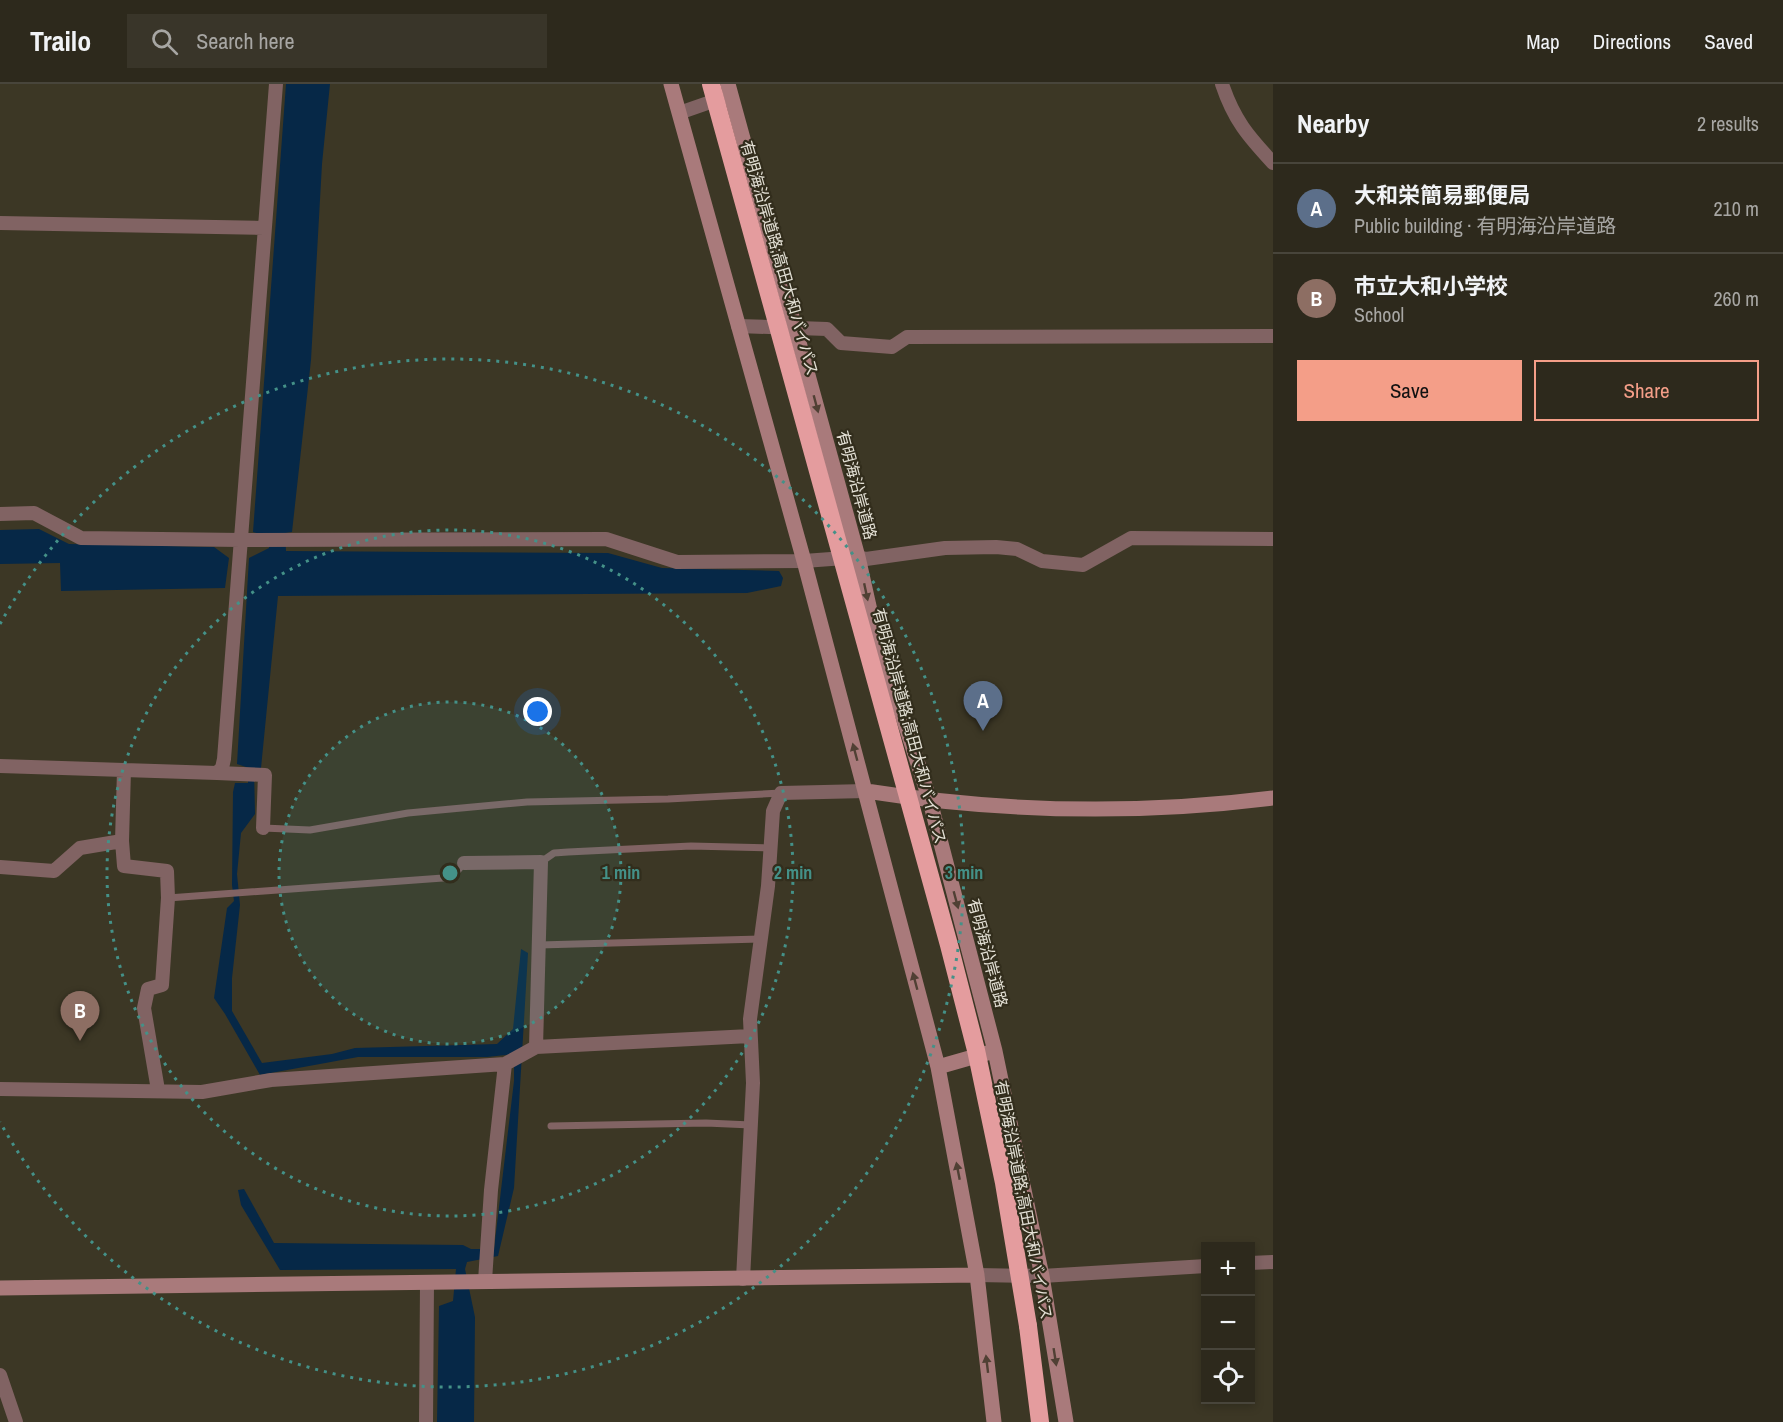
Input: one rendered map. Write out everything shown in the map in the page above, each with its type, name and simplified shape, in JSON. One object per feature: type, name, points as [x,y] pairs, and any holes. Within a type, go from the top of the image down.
[{"type":"highway","name":"有明海沿岸道路;高田大和バイパス","points":[[711,84],[952,955],[976,1050],[1004,1183],[1028,1326],[1040,1422]]},
{"type":"main road","points":[[671,84],[804,561],[938,1067],[977,1275],[994,1422]]},
{"type":"main road","name":"有明海沿岸道路","points":[[730,89],[858,557],[873,624],[930,801],[995,1051],[1042,1276],[1066,1422]]},
{"type":"main road","points":[[866,791],[930,801],[1100,809],[1175,807],[1273,798]]},
{"type":"main road","points":[[938,1067],[995,1051]]},
{"type":"main road","points":[[0,1288],[977,1275]]},
{"type":"street","points":[[217,773],[222,768],[224,759],[276,84]]},
{"type":"street","points":[[1222,84],[1237,120],[1248,136],[1273,163]]},
{"type":"street","points":[[679,113],[730,89]]},
{"type":"street","points":[[0,223],[264,228]]},
{"type":"street","points":[[738,326],[826,329],[841,344],[892,347],[907,337],[1273,336]]},
{"type":"street","points":[[0,514],[33,513],[81,538],[241,540],[606,538],[677,562],[804,561],[858,557],[866,559],[945,548],[996,547],[1017,549],[1042,561],[1083,565],[1131,538],[1273,538]]},
{"type":"street","points":[[0,766],[265,775],[263,828]]},
{"type":"street","points":[[124,770],[122,841],[124,866],[167,871],[168,898],[162,985],[148,989],[144,1008],[158,1090]]},
{"type":"street","points":[[743,1279],[753,1083],[750,1019],[771,848],[773,811],[781,793],[866,791]]},
{"type":"street","points":[[0,867],[54,871],[80,848],[122,841]]},
{"type":"street","points":[[464,863],[541,862],[536,1047]]},
{"type":"street","points":[[0,1089],[202,1092],[271,1080],[505,1064],[536,1047],[750,1036]]},
{"type":"street","points":[[485,1281],[491,1191],[505,1064]]},
{"type":"street","points":[[1255,1263],[1273,1262]]},
{"type":"street","points":[[977,1275],[1042,1276],[1201,1266]]},
{"type":"street","points":[[426,1422],[427,1283]]},
{"type":"street","points":[[0,1375],[16,1422]]},
{"type":"lane","points":[[263,828],[310,830],[408,813],[527,802],[668,799],[781,793]]},
{"type":"lane","points":[[541,862],[554,853],[568,852],[691,846],[771,848]]},
{"type":"lane","points":[[168,898],[443,878],[454,875],[464,863]]},
{"type":"lane","points":[[539,945],[760,939]]},
{"type":"lane","points":[[551,1126],[706,1123],[751,1125]]},
{"type":"water","points":[[286,84],[330,84],[322,164],[311,360],[292,532],[285,533],[286,551],[608,553],[662,568],[779,571],[783,578],[781,586],[747,593],[278,596],[261,768],[254,770],[255,814],[241,833],[237,874],[240,905],[232,978],[232,1011],[262,1063],[332,1054],[355,1048],[497,1044],[513,1029],[521,949],[528,953],[514,1188],[498,1256],[467,1262],[465,1269],[475,1317],[474,1422],[437,1422],[439,1306],[453,1301],[456,1269],[280,1270],[241,1205],[238,1190],[244,1189],[274,1243],[463,1245],[471,1249],[494,1249],[514,1081],[514,1054],[487,1057],[358,1057],[260,1075],[214,998],[227,908],[234,901],[232,885],[233,792],[235,783],[248,783],[249,768],[237,764],[249,558],[269,548],[269,537],[253,532]]},
{"type":"water","points":[[39,529],[69,544],[214,547],[229,558],[225,588],[61,591],[60,563],[0,564],[0,530]]},
{"type":"place","name":"大和栄簡易郵便局","points":[[983,731]]},
{"type":"place","name":"市立大和小学校","points":[[80,1041]]}]
